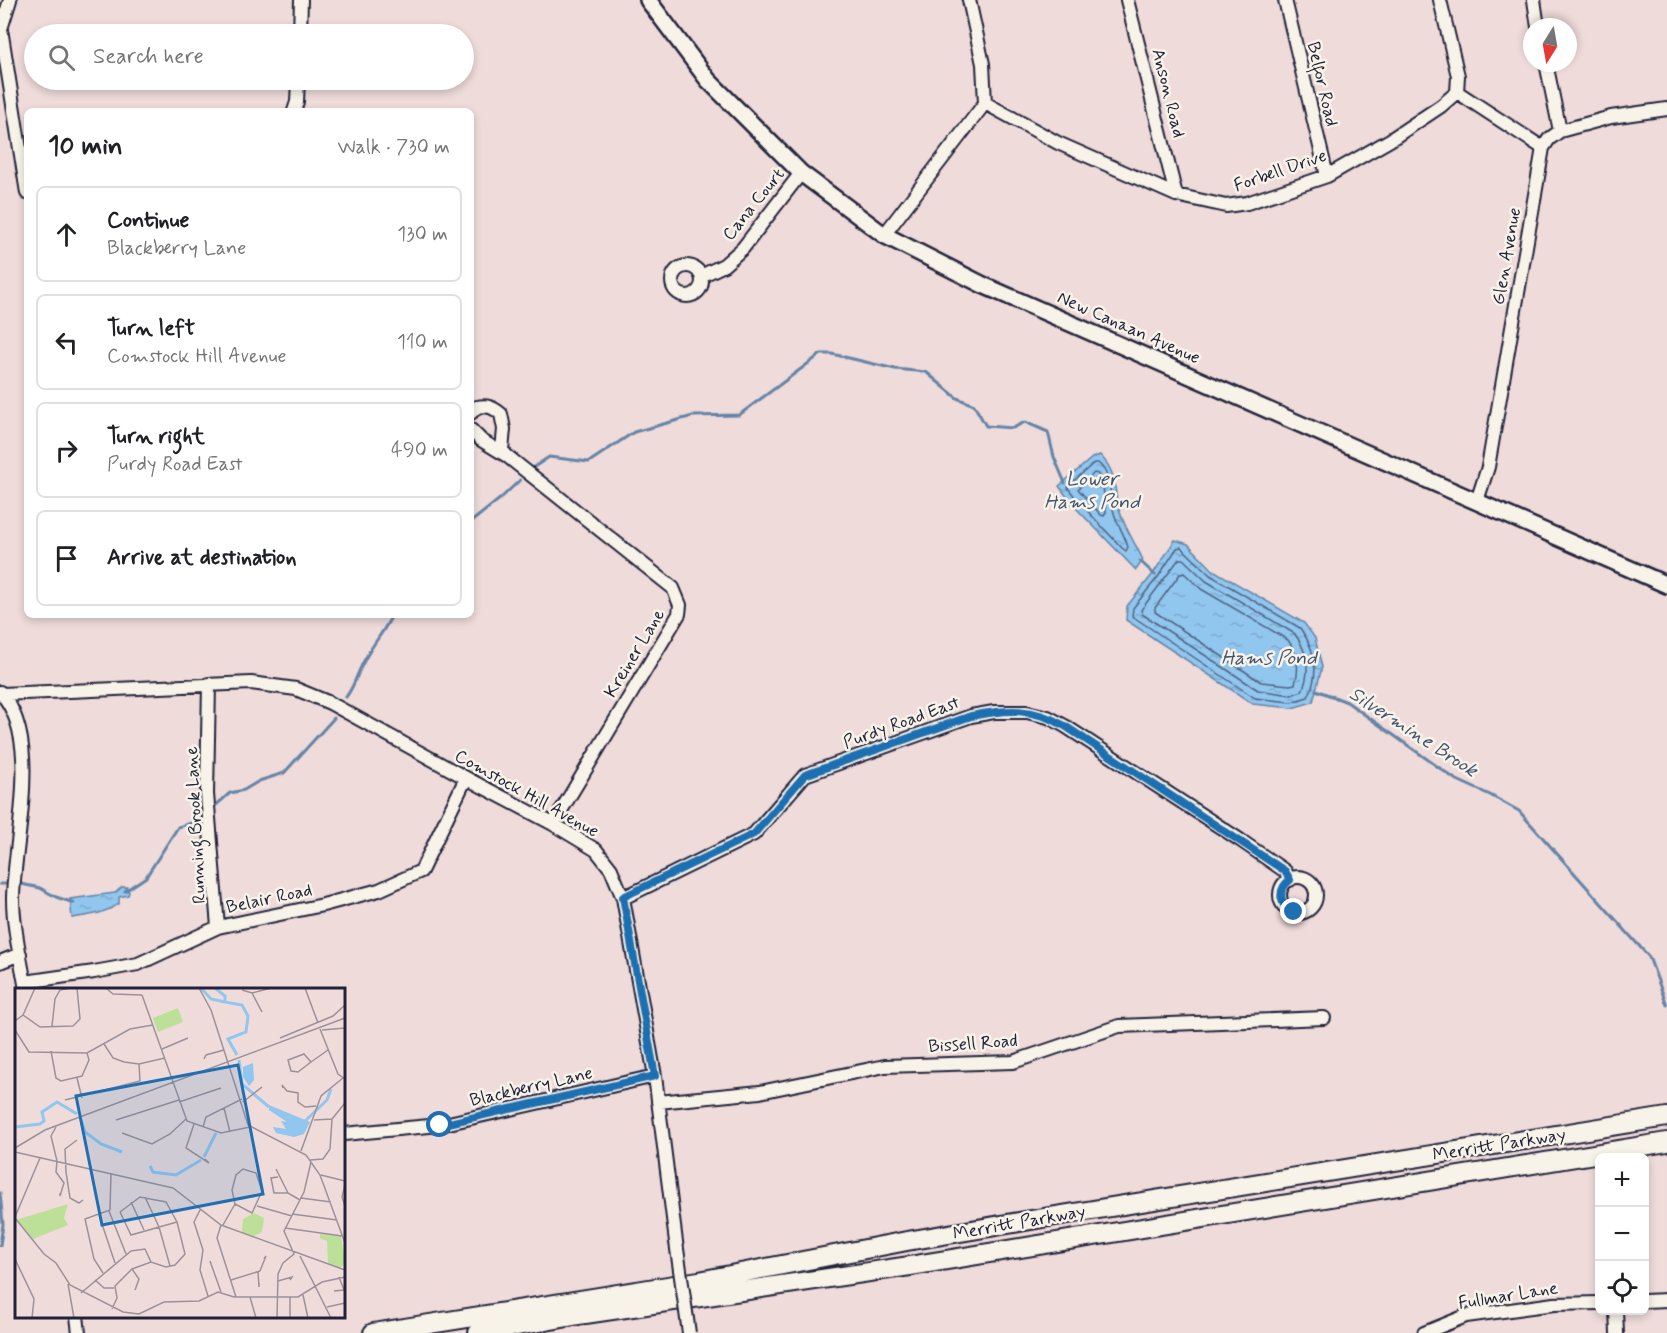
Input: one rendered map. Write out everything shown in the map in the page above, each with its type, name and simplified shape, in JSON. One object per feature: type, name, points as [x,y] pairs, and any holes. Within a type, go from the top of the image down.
[{"type":"highway","name":"Merritt Parkway","points":[[373,1333],[699,1281],[1037,1218],[1667,1117]]},
{"type":"highway","name":"Merritt Parkway","points":[[478,1333],[597,1312],[933,1262],[1667,1142]]},
{"type":"main road","name":"New Canaan Avenue","points":[[648,0],[698,69],[723,97],[801,173],[884,235],[984,285],[1667,585]]},
{"type":"street","points":[[10,0],[1,29],[24,174]]},
{"type":"street","points":[[300,24],[301,0]]},
{"type":"street","points":[[884,235],[985,103],[983,64],[969,0]]},
{"type":"street","name":"Anson Road","points":[[1127,0],[1176,195]]},
{"type":"street","name":"Belfor Road","points":[[1285,0],[1327,176]]},
{"type":"street","points":[[1440,0],[1458,76],[1457,92],[1543,148],[1549,139],[1560,131],[1611,117],[1667,109]]},
{"type":"street","points":[[1534,0],[1537,18]]},
{"type":"street","points":[[1548,72],[1560,131]]},
{"type":"street","points":[[295,108],[298,90]]},
{"type":"street","name":"Forbell Drive","points":[[985,103],[1058,143],[1176,195],[1226,206],[1247,202],[1327,176],[1390,140],[1441,106],[1457,92]]},
{"type":"street","name":"Glen Avenue","points":[[1477,501],[1488,467],[1543,148]]},
{"type":"street","name":"Cana Court","points":[[701,276],[724,265],[743,248],[801,173]]},
{"type":"street","points":[[474,409],[477,406],[490,406],[501,414],[504,429],[502,450],[507,456]]},
{"type":"street","name":"Kreiner Lane","points":[[474,433],[507,456],[673,588],[680,610],[553,824]]},
{"type":"street","name":"Comstock Hill Avenue","points":[[1,693],[209,684],[276,685],[314,695],[553,824],[596,850],[611,869],[623,897],[655,1076],[689,1333]]},
{"type":"street","name":"Running Brook Lane","points":[[209,684],[207,794],[218,927]]},
{"type":"street","points":[[1,693],[14,713],[22,744],[22,789],[13,901],[25,986]]},
{"type":"street","name":"Purdy Road East","points":[[623,897],[754,834],[805,775],[971,716],[1012,711],[1048,717],[1065,726],[1249,846],[1285,871],[1290,880]]},
{"type":"street","name":"Belair Road","points":[[25,986],[138,964],[218,927],[322,905],[379,890],[421,872],[466,778]]},
{"type":"street","points":[[0,962],[20,954]]},
{"type":"street","name":"Bissell Road","points":[[658,1102],[760,1092],[885,1066],[1013,1062],[1119,1026],[1324,1018]]},
{"type":"street","name":"Blackberry Lane","points":[[345,1134],[440,1125],[655,1076]]},
{"type":"street","points":[[1649,1301],[1667,1300]]},
{"type":"street","name":"Fullmar Lane","points":[[1425,1333],[1466,1316],[1554,1304],[1595,1303]]},
{"type":"street","points":[[1616,1315],[1617,1333]]},
{"type":"street","points":[[77,1318],[80,1333]]},
{"type":"water","name":"Lower Hams Pond","points":[[1100,455],[1113,476],[1122,518],[1143,560],[1136,570],[1074,506],[1059,486],[1092,458]]},
{"type":"water","name":"Hams Pond","points":[[1175,540],[1188,544],[1213,570],[1304,623],[1315,638],[1322,667],[1313,702],[1292,708],[1253,704],[1126,620],[1127,606],[1153,574]]},
{"type":"water","points":[[122,887],[127,887],[129,892],[128,895],[119,897],[119,904],[102,912],[72,918],[70,899],[115,893]]},
{"type":"waterway","name":"Silvermine Brook","points":[[534,467],[549,457],[589,462],[634,432],[693,416],[739,415],[821,354],[832,354],[895,369],[926,372],[957,398],[974,405],[986,426],[1013,428],[1025,422],[1048,432],[1054,457],[1065,483]]},
{"type":"waterway","name":"Silvermine Brook","points":[[474,520],[520,480]]},
{"type":"waterway","name":"Silvermine Brook","points":[[1140,561],[1155,575]]},
{"type":"waterway","name":"Silvermine Brook","points":[[346,697],[366,657],[390,618]]},
{"type":"waterway","name":"Silvermine Brook","points":[[1316,690],[1347,702],[1455,779],[1519,811],[1649,957],[1667,1005]]},
{"type":"waterway","name":"Silvermine Brook","points":[[215,806],[230,793],[244,790],[259,781],[284,773],[334,718]]},
{"type":"waterway","name":"Silvermine Brook","points":[[125,891],[146,877],[178,827],[198,821]]},
{"type":"waterway","name":"Silvermine Brook","points":[[0,884],[5,884]]},
{"type":"waterway","name":"Silvermine Brook","points":[[21,884],[40,888],[74,903]]},
{"type":"waterway","points":[[0,1193],[3,1224],[0,1245]]},
{"type":"route","points":[[440,1125],[655,1076],[623,897],[754,834],[805,775],[971,716],[994,712],[1027,712],[1048,717],[1065,726],[1285,871],[1290,880],[1282,889],[1281,899],[1284,905],[1294,912]]}]
